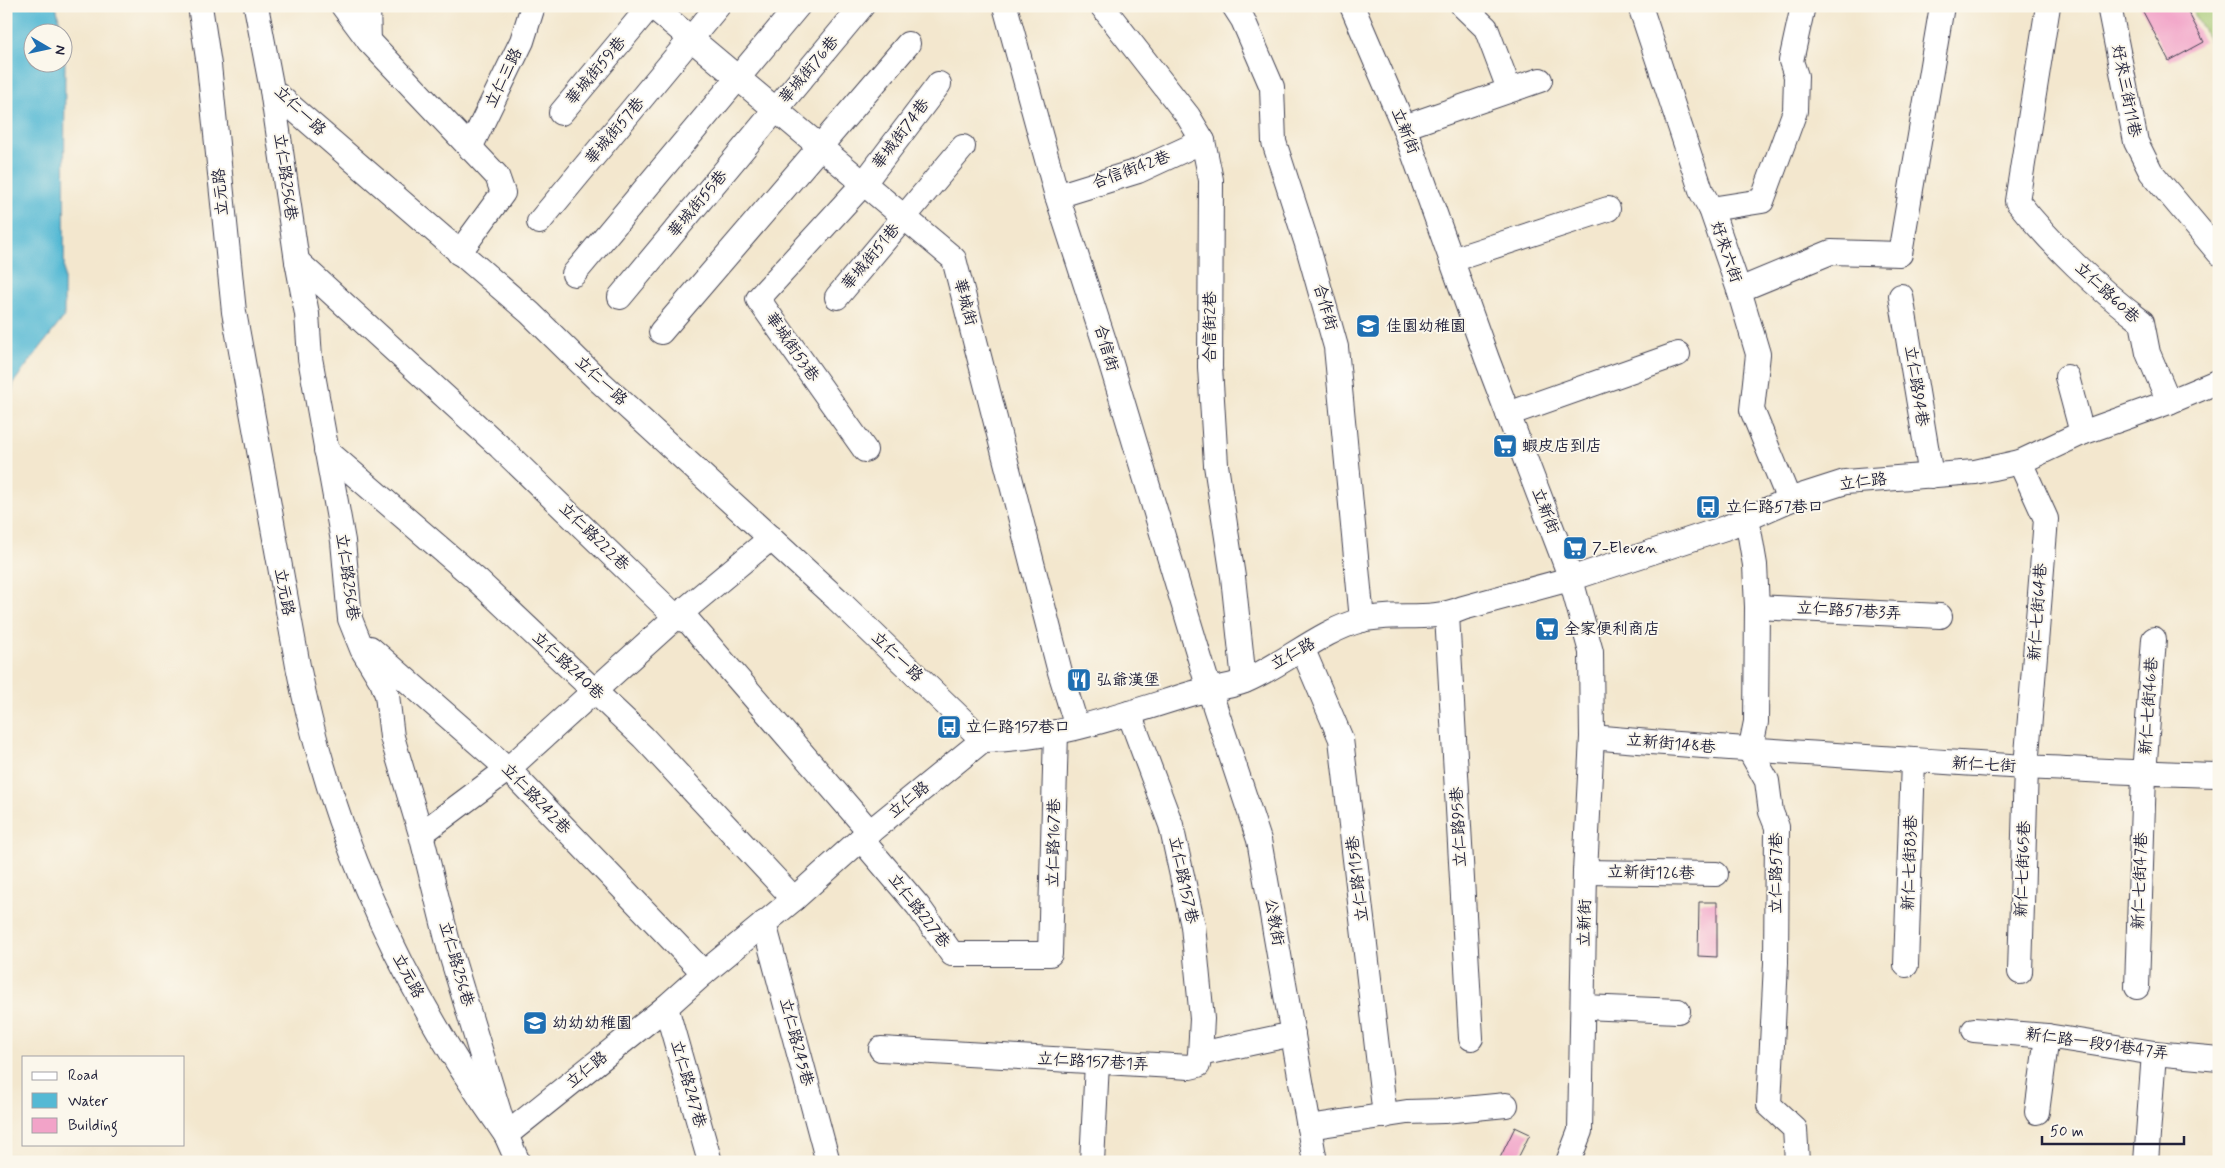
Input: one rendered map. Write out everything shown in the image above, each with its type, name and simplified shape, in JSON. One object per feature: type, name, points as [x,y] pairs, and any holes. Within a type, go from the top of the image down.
[{"type":"street","name":"立元路","points":[[200,6],[209,65],[234,312],[298,666],[319,753],[350,848],[369,897],[396,953],[452,1057],[506,1135]]},
{"type":"street","name":"立仁一路","points":[[256,6],[272,90],[530,313],[597,379],[771,538],[984,740]]},
{"type":"street","points":[[343,6],[369,41],[498,176],[503,193],[459,252]]},
{"type":"street","points":[[368,6],[369,41]]},
{"type":"street","name":"立仁三路","points":[[470,148],[522,41],[533,6]]},
{"type":"street","name":"華城街","points":[[651,6],[954,259],[1060,672],[1066,729]]},
{"type":"street","name":"華城街59巷","points":[[561,113],[651,6]]},
{"type":"street","name":"華城街57巷","points":[[539,222],[718,6]]},
{"type":"street","points":[[574,274],[798,6]]},
{"type":"street","name":"華城街76巷","points":[[776,110],[862,6]]},
{"type":"street","name":"合信街","points":[[1005,6],[1057,196],[1106,347],[1209,689]]},
{"type":"street","name":"合信街2巷","points":[[1102,6],[1182,108],[1204,141],[1211,180],[1210,367],[1216,465],[1232,576],[1244,682]]},
{"type":"street","name":"合作街","points":[[1234,6],[1243,20],[1272,87],[1274,142],[1307,244],[1336,347],[1362,620]]},
{"type":"street","name":"立新街","points":[[1352,6],[1404,126],[1570,579],[1591,652],[1592,737],[1586,872],[1580,1131],[1568,1162]]},
{"type":"street","points":[[1463,6],[1486,28],[1509,89]]},
{"type":"street","points":[[1710,209],[1762,201],[1795,111],[1796,76],[1791,61],[1803,6]]},
{"type":"street","points":[[1739,290],[1831,252],[1900,254],[1942,6]]},
{"type":"street","name":"立仁路60巷","points":[[2048,6],[2016,201],[2035,225],[2120,306],[2142,322],[2148,353],[2169,402]]},
{"type":"street","name":"好來三街11巷","points":[[2109,6],[2136,142],[2151,172],[2219,253]]},
{"type":"street","name":"好來六街","points":[[1642,7],[1702,193],[1710,209],[1739,290],[1758,354],[1752,410],[1789,500]]},
{"type":"street","points":[[661,332],[908,44]]},
{"type":"street","points":[[1404,126],[1540,80]]},
{"type":"street","name":"華城街74巷","points":[[864,183],[939,84]]},
{"type":"street","name":"立仁路256巷","points":[[272,90],[326,450],[342,541],[350,618],[362,649],[382,682],[387,696],[392,737],[421,834],[450,951],[506,1135]]},
{"type":"street","name":"華城街55巷","points":[[620,297],[776,110]]},
{"type":"street","name":"合信街42巷","points":[[1057,196],[1138,171],[1204,141]]},
{"type":"street","name":"華城街51巷","points":[[837,297],[963,147]]},
{"type":"street","name":"華城街53巷","points":[[864,183],[758,299],[865,450]]},
{"type":"street","points":[[1452,260],[1608,209]]},
{"type":"street","name":"立仁路222巷","points":[[297,261],[500,447],[676,617],[689,622],[865,836]]},
{"type":"street","name":"立仁路94巷","points":[[1901,296],[1931,476]]},
{"type":"street","points":[[1508,414],[1678,354]]},
{"type":"street","points":[[2067,377],[2082,433]]},
{"type":"street","name":"立仁路","points":[[506,1135],[666,1007],[794,899],[865,836],[984,740],[1009,740],[1066,729],[1209,689],[1244,682],[1340,628],[1362,620],[1396,616],[1447,615],[1463,608],[1570,579],[1728,527],[1789,500],[1845,482],[1975,472],[2020,462],[2082,433],[2169,402],[2219,381]]},
{"type":"street","name":"立仁路240巷","points":[[326,450],[477,580],[643,737],[794,899]]},
{"type":"street","name":"新仁七街64巷","points":[[2020,462],[2046,519],[2026,766]]},
{"type":"street","points":[[1747,518],[1756,565],[1757,607],[1756,722],[1750,751]]},
{"type":"street","points":[[421,834],[508,769],[676,617],[771,538]]},
{"type":"street","name":"立仁路57巷3弄","points":[[1757,607],[1940,616]]},
{"type":"street","name":"立仁路95巷","points":[[1447,615],[1471,1038]]},
{"type":"street","name":"立仁路242巷","points":[[358,638],[508,769],[704,973]]},
{"type":"street","name":"新仁七街46巷","points":[[2144,774],[2154,638]]},
{"type":"street","name":"立仁路115巷","points":[[1302,650],[1342,739],[1385,1116]]},
{"type":"street","name":"公教街","points":[[1209,689],[1259,840],[1315,1162]]},
{"type":"street","name":"立仁路157巷","points":[[1130,712],[1171,825],[1193,926],[1202,1019],[1200,1054]]},
{"type":"street","name":"立仁路167巷","points":[[1050,954],[1066,729]]},
{"type":"street","name":"立新街148巷","points":[[1592,737],[1750,751]]},
{"type":"street","name":"新仁七街","points":[[1750,751],[2144,774],[2219,775]]},
{"type":"street","name":"立仁路57巷","points":[[1750,751],[1767,781],[1771,812],[1777,827],[1776,963],[1769,1105],[1795,1129],[1797,1162]]},
{"type":"street","name":"新仁七街83巷","points":[[1906,965],[1913,761]]},
{"type":"street","name":"新仁七街65巷","points":[[2020,972],[2026,766]]},
{"type":"street","name":"新仁七街47巷","points":[[2137,987],[2144,774]]},
{"type":"street","name":"立仁路227巷","points":[[865,836],[952,954],[1050,954]]},
{"type":"street","name":"立新街126巷","points":[[1586,872],[1716,874]]},
{"type":"street","name":"立仁路245巷","points":[[764,923],[828,1162]]},
{"type":"street","name":"立仁路247巷","points":[[666,1007],[710,1162]]},
{"type":"street","points":[[1584,1007],[1678,1011]]},
{"type":"street","name":"新仁路一段91巷47弄","points":[[1974,1030],[2047,1036],[2154,1053],[2219,1059]]},
{"type":"street","name":"立仁路157巷1弄","points":[[881,1049],[1190,1067],[1198,1064],[1200,1054],[1293,1034]]},
{"type":"street","points":[[2037,1112],[2047,1036]]},
{"type":"street","points":[[2146,1162],[2154,1053]]},
{"type":"street","points":[[1092,1162],[1097,1063]]},
{"type":"street","points":[[1309,1128],[1407,1112],[1506,1105]]},
{"type":"street","points":[[506,1135],[518,1162]]},
{"type":"green space","points":[[2190,6],[2219,6],[2219,58]]},
{"type":"water","points":[[6,6],[56,6],[60,22],[22,22],[22,72],[65,72],[64,317],[14,382],[6,428]]},
{"type":"building","points":[[2140,6],[2185,6],[2204,42],[2169,61]]},
{"type":"building","points":[[1699,902],[1717,902],[1717,957],[1698,956]]},
{"type":"building","points":[[1515,1127],[1530,1134],[1516,1162],[1498,1162]]},
{"type":"place","name":"佳園幼稚園","points":[[1368,326]]},
{"type":"place","name":"蝦皮店到店","points":[[1505,446]]},
{"type":"place","name":"立仁路57巷口","points":[[1708,507]]},
{"type":"place","name":"7-Eleven","points":[[1575,548]]},
{"type":"place","name":"全家便利商店","points":[[1547,629]]},
{"type":"place","name":"弘爺漢堡","points":[[1079,680]]},
{"type":"place","name":"立仁路157巷口","points":[[949,727]]},
{"type":"place","name":"幼幼幼稚園","points":[[535,1023]]}]
